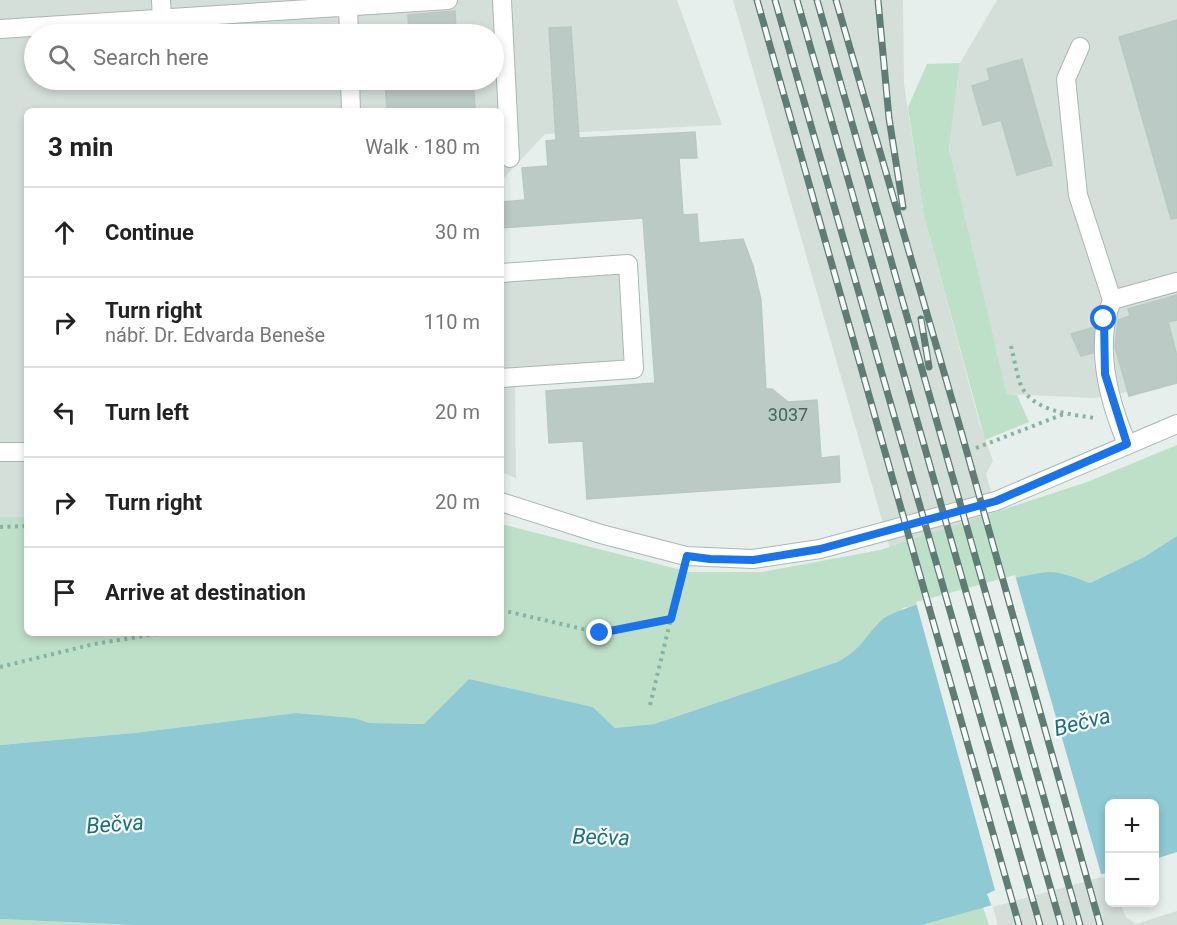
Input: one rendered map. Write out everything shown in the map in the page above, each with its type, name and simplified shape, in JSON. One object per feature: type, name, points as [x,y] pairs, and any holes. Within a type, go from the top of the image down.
[{"type":"street","points":[[161,0],[162,19]]},
{"type":"street","points":[[81,24],[447,0]]},
{"type":"street","points":[[502,0],[503,24]]},
{"type":"street","points":[[348,7],[349,24]]},
{"type":"street","points":[[0,29],[24,28]]},
{"type":"street","points":[[504,40],[510,158]]},
{"type":"street","points":[[1080,47],[1066,79],[1078,195],[1112,300],[1104,319],[1105,374],[1127,444]]},
{"type":"street","points":[[350,90],[351,108]]},
{"type":"street","points":[[504,273],[628,264],[634,369],[504,378]]},
{"type":"street","points":[[1112,300],[1177,282]]},
{"type":"street","points":[[504,503],[601,534],[687,556],[753,560],[820,549],[996,501],[1177,423]]},
{"type":"street","points":[[0,452],[24,452]]},
{"type":"path","points":[[1011,346],[1021,385],[1035,402],[1065,414],[1119,422]]},
{"type":"path","points":[[976,448],[1065,414]]},
{"type":"path","points":[[0,526],[24,526]]},
{"type":"path","points":[[650,705],[687,556]]},
{"type":"path","points":[[504,611],[600,633],[671,619]]},
{"type":"path","points":[[0,667],[94,644],[144,636]]},
{"type":"shaded area","points":[[0,0],[677,0],[722,125],[545,134],[504,178],[504,108],[24,108],[24,517],[0,517]]},
{"type":"shaded area","points":[[733,0],[903,0],[904,84],[924,216],[980,425],[993,461],[986,474],[1102,877],[1105,879],[1105,907],[1122,907],[1126,917],[1136,924],[1177,911],[1177,925],[998,925]]},
{"type":"shaded area","points":[[997,0],[1177,0],[1177,382],[1095,398],[1007,394],[949,148],[960,63]]},
{"type":"shaded area","points":[[634,257],[642,376],[515,384],[516,478],[504,473],[504,267]]},
{"type":"green space","points":[[960,63],[949,148],[1007,394],[1017,395],[1029,422],[985,440],[924,216],[908,107],[927,64]]},
{"type":"green space","points":[[1177,445],[1177,536],[1144,557],[1090,583],[1053,572],[1026,576],[903,608],[851,655],[837,662],[654,724],[615,728],[593,707],[469,679],[424,724],[370,723],[354,718],[296,713],[134,733],[0,745],[0,517],[24,517],[24,636],[504,636],[504,525],[689,572],[762,572],[880,550],[1087,482]]},
{"type":"green space","points":[[983,907],[989,925],[922,925]]},
{"type":"green space","points":[[0,919],[133,925],[0,925]]},
{"type":"water","name":"Bečva","points":[[1177,536],[1177,852],[1159,858],[1159,799],[1105,799],[1105,873],[922,925],[133,925],[0,919],[0,745],[134,733],[296,713],[354,718],[370,723],[424,724],[469,679],[593,707],[615,728],[654,724],[837,662],[858,647],[883,619],[913,606],[991,584],[1050,572],[1065,574],[1090,583],[1144,557]]},
{"type":"pier","points":[[1015,575],[1102,877],[992,907],[987,894],[995,890],[916,602]]},
{"type":"building","points":[[455,11],[456,24],[408,24],[408,15]]},
{"type":"building","points":[[1177,20],[1177,218],[1171,219],[1119,37]]},
{"type":"building","points":[[571,27],[579,138],[695,132],[697,158],[679,158],[683,215],[697,214],[699,243],[743,239],[753,266],[761,300],[766,389],[772,389],[788,402],[817,400],[821,458],[839,456],[840,482],[587,499],[583,441],[549,443],[546,391],[655,383],[643,218],[504,228],[504,202],[525,200],[522,168],[548,166],[546,141],[556,140],[549,28]]},
{"type":"building","points":[[1022,59],[1052,165],[1017,175],[1001,120],[983,125],[972,86],[990,80],[987,69]]},
{"type":"building","points":[[386,90],[474,90],[475,108],[387,108]]},
{"type":"building","points":[[1177,295],[1177,320],[1168,322],[1177,356],[1177,383],[1129,396],[1115,347],[1118,320],[1130,316],[1128,309]]},
{"type":"building","points":[[1094,327],[1093,353],[1081,356],[1071,334]]},
{"type":"railway","points":[[757,0],[1019,925]]},
{"type":"railway","points":[[775,0],[1040,925]]},
{"type":"railway","points":[[797,0],[1061,925]]},
{"type":"railway","points":[[817,0],[1080,925]]},
{"type":"railway","points":[[836,0],[961,431],[1100,925]]},
{"type":"railway","points":[[878,0],[889,118],[903,207]]},
{"type":"railway","points":[[921,319],[929,367]]},
{"type":"route","points":[[600,633],[671,619],[687,556],[753,560],[820,549],[996,501],[1127,444],[1121,431],[1105,374],[1104,319]]}]
